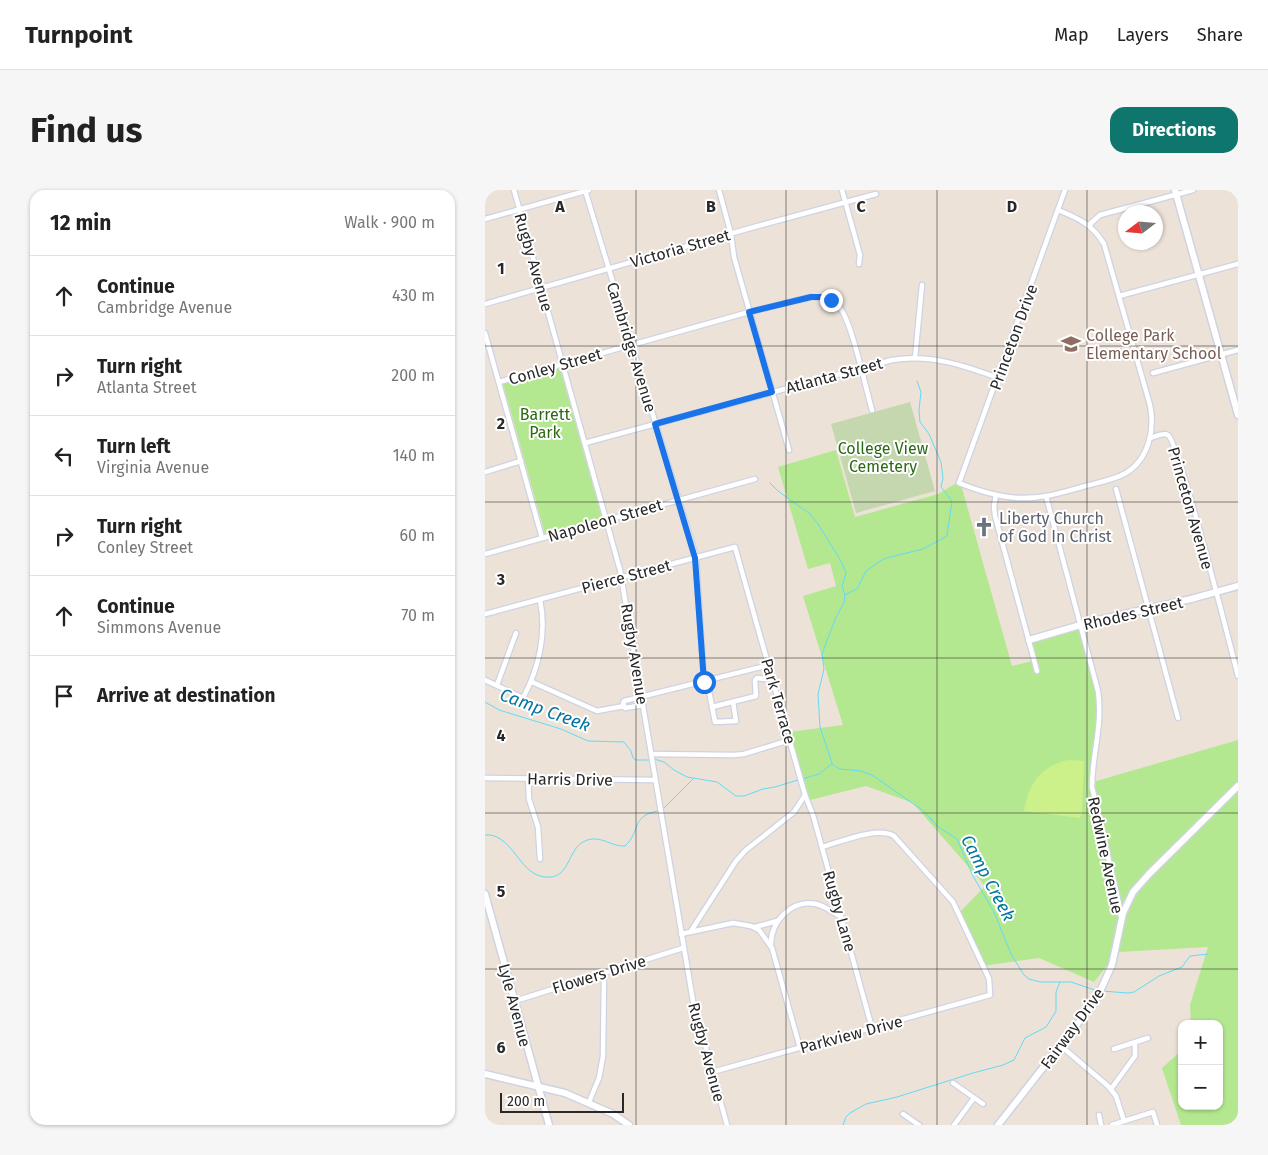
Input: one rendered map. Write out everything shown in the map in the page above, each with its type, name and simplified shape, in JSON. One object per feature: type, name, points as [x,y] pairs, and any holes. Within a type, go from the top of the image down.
[{"type":"street","name":"Rugby Avenue","points":[[514,190],[622,578],[693,1001],[727,1125]]},
{"type":"street","points":[[485,219],[587,190]]},
{"type":"street","name":"Cambridge Avenue","points":[[587,190],[695,558],[706,681],[713,707]]},
{"type":"street","points":[[719,190],[731,234],[733,257],[789,450]]},
{"type":"street","points":[[842,190],[859,255],[859,264]]},
{"type":"street","name":"Princeton Drive","points":[[996,496],[959,483],[1065,190]]},
{"type":"street","points":[[1089,225],[1101,215],[1175,192],[1193,190]]},
{"type":"street","points":[[1175,192],[1238,415]]},
{"type":"street","name":"Victoria Street","points":[[485,304],[876,194]]},
{"type":"street","name":"Princeton Avenue","points":[[1058,210],[1089,225],[1104,244],[1150,405],[1152,422],[1150,438],[1166,434],[1171,438],[1187,487],[1238,676]]},
{"type":"street","points":[[1119,296],[1238,264]]},
{"type":"street","points":[[915,358],[922,285]]},
{"type":"street","name":"Conley Street","points":[[499,382],[749,312],[811,297],[821,297],[831,300],[846,316],[872,410]]},
{"type":"street","points":[[485,334],[542,538]]},
{"type":"street","points":[[1153,373],[1238,350]]},
{"type":"street","name":"Atlanta Street","points":[[585,443],[892,360],[938,359],[958,363],[998,378]]},
{"type":"street","points":[[1037,671],[995,516],[996,496],[1021,498],[1046,496],[1113,478],[1127,472],[1137,464],[1145,452],[1150,438]]},
{"type":"street","points":[[485,472],[521,461]]},
{"type":"street","points":[[1113,478],[1178,718]]},
{"type":"street","name":"Napoleon Street","points":[[485,554],[755,479]]},
{"type":"street","name":"Redwine Avenue","points":[[1046,496],[1098,691],[1100,710],[1092,778],[1093,796],[1119,904],[1120,921]]},
{"type":"street","name":"Pierce Street","points":[[485,614],[735,547],[752,608]]},
{"type":"street","name":"Rhodes Street","points":[[1029,640],[1081,624],[1238,586]]},
{"type":"street","points":[[485,680],[523,698],[532,682],[543,638],[540,600]]},
{"type":"street","name":"Park Terrace","points":[[752,608],[805,795]]},
{"type":"street","points":[[497,685],[515,633]]},
{"type":"street","points":[[623,706],[624,702],[769,665]]},
{"type":"street","points":[[733,702],[736,721],[715,722],[713,707],[756,696],[755,680],[757,678],[765,679]]},
{"type":"street","points":[[532,682],[597,711],[623,706],[625,708],[643,705]]},
{"type":"street","points":[[651,754],[745,754],[790,740]]},
{"type":"street","name":"Harris Drive","points":[[485,778],[655,780]]},
{"type":"street","points":[[528,778],[529,799],[538,827],[540,858]]},
{"type":"street","name":"Fairway Drive","points":[[998,1125],[1092,1007],[1101,992],[1112,965],[1120,921],[1129,899],[1138,886],[1238,786]]},
{"type":"street","points":[[691,931],[736,861],[746,850],[794,812],[805,795]]},
{"type":"street","name":"Rugby Lane","points":[[805,795],[822,847],[872,1028]]},
{"type":"street","name":"Parkview Drive","points":[[711,1072],[990,995],[989,979],[953,902],[894,836],[886,832],[874,833],[822,847]]},
{"type":"street","name":"Lyle Avenue","points":[[485,894],[549,1125]]},
{"type":"street","points":[[681,934],[733,923],[755,927],[777,921],[793,907],[808,903],[822,906],[841,917]]},
{"type":"street","points":[[771,945],[777,921]]},
{"type":"street","points":[[755,927],[771,945],[800,1048]]},
{"type":"street","name":"Flowers Drive","points":[[515,1001],[683,948]]},
{"type":"street","points":[[589,1102],[599,1078],[603,1056],[604,973]]},
{"type":"street","points":[[1114,1049],[1148,1038]]},
{"type":"street","points":[[1111,1090],[1135,1056],[1135,1042]]},
{"type":"street","points":[[1061,1046],[1111,1090],[1116,1096],[1124,1121]]},
{"type":"street","points":[[485,1074],[565,1093],[613,1114],[629,1125]]},
{"type":"street","points":[[953,1083],[983,1104]]},
{"type":"street","points":[[954,1125],[974,1098]]},
{"type":"street","points":[[1112,1125],[1153,1112],[1157,1125]]},
{"type":"street","points":[[903,1114],[919,1125]]},
{"type":"street","points":[[1099,1115],[1101,1125]]},
{"type":"green space","name":"Barrett Park","points":[[560,368],[602,518],[545,534],[503,384]]},
{"type":"green space","name":"College View Cemetery","points":[[910,402],[935,491],[856,513],[831,424]]},
{"type":"green space","points":[[836,450],[855,517],[938,494],[960,481],[1012,666],[1036,660],[1031,640],[1082,626],[1097,691],[1099,717],[1093,782],[1238,740],[1238,1125],[1181,1125],[1162,1068],[1178,1054],[1178,1110],[1223,1110],[1223,1020],[1191,1020],[1190,1005],[1208,947],[1118,952],[1094,982],[1039,958],[982,966],[959,913],[985,886],[913,803],[866,786],[806,801],[789,732],[843,725],[803,596],[836,586],[830,563],[808,569],[778,467]]},
{"type":"green space","points":[[1068,760],[1084,761],[1082,814],[1080,818],[1024,811],[1029,792],[1037,778],[1050,767]]},
{"type":"waterway","points":[[845,595],[857,589],[866,571],[877,563],[886,558],[923,549],[947,536],[952,501],[941,487],[943,478],[941,462],[929,434],[920,422],[921,392],[917,381]]},
{"type":"waterway","points":[[770,483],[810,514],[841,561],[846,573],[842,586],[845,595],[844,603],[836,617],[822,654],[824,669],[818,694],[820,727],[832,763]]},
{"type":"waterway","name":"Camp Creek","points":[[485,702],[499,710],[561,729],[588,741],[624,742],[631,751],[633,758],[636,760],[649,760]]},
{"type":"waterway","name":"Camp Creek","points":[[654,759],[664,762],[687,777],[717,782],[736,796],[744,796],[798,780]]},
{"type":"waterway","name":"Camp Creek","points":[[832,764],[840,769],[861,771],[872,775],[925,812],[937,826],[957,839],[973,876],[994,912],[1011,954],[1024,975],[1029,979],[1040,982],[1071,982],[1098,991]]},
{"type":"waterway","name":"Camp Creek","points":[[802,779],[819,774],[832,764]]},
{"type":"waterway","points":[[662,810],[693,779]]},
{"type":"waterway","points":[[485,835],[494,836],[502,840],[528,869],[536,874],[553,877],[560,874],[575,850],[585,841],[596,839],[625,846],[630,841],[639,821],[649,813],[658,811]]},
{"type":"waterway","name":"Camp Creek","points":[[1102,991],[1134,992],[1159,976],[1182,967],[1190,956],[1208,954]]},
{"type":"waterway","points":[[843,1125],[850,1113],[866,1104],[897,1097],[1014,1060],[1025,1038],[1046,1027],[1056,1011],[1056,992],[1060,982]]},
{"type":"place","name":"College Park Elementary School","points":[[1071,344]]},
{"type":"place","name":"Liberty Church of God In Christ","points":[[984,527]]},
{"type":"route","points":[[704,682],[695,558],[655,424],[772,392],[749,312],[811,297],[831,300]]}]
